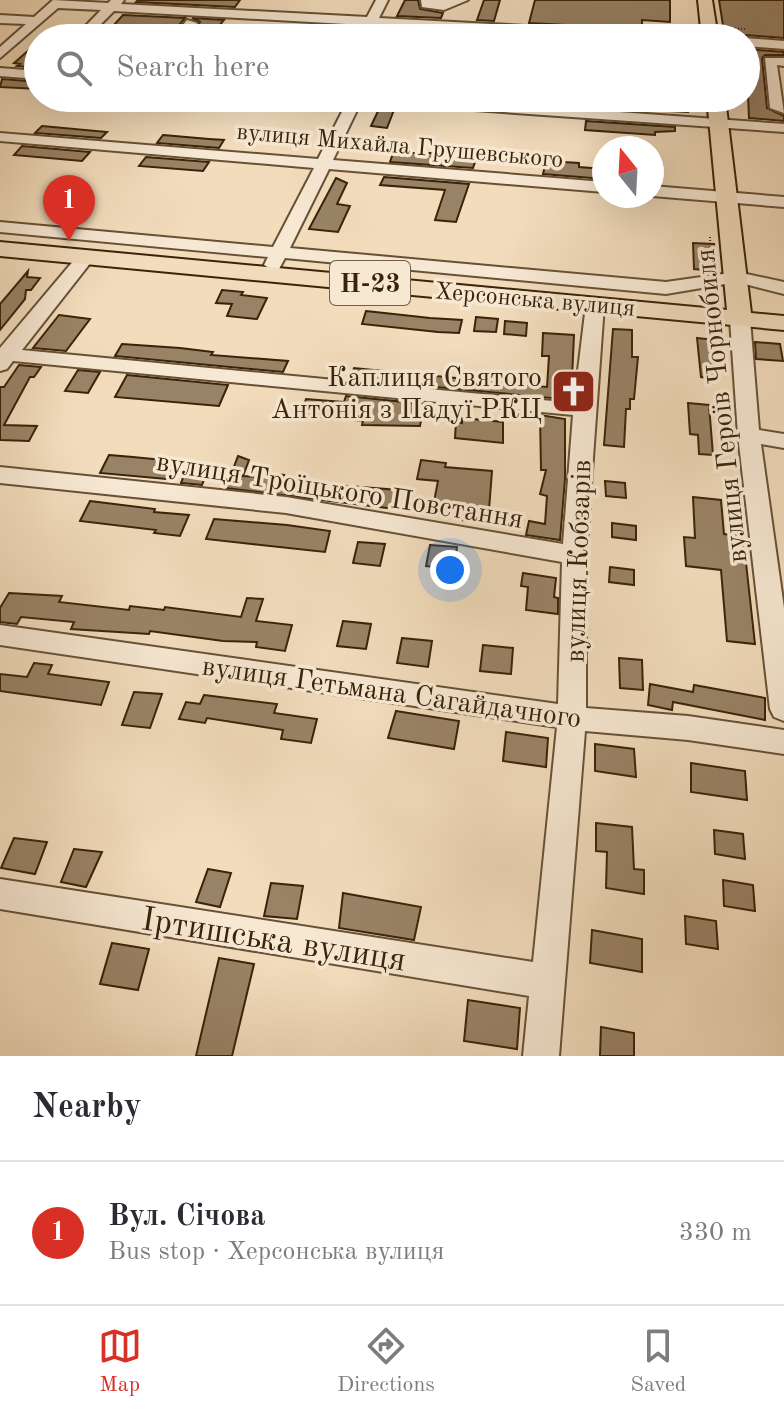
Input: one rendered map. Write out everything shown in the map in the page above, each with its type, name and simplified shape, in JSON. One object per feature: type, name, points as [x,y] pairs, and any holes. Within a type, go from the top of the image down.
[{"type":"main road","points":[[705,0],[708,24]]},
{"type":"main road","name":"вулиця Героїв Чорнобиля","points":[[718,112],[740,319]]},
{"type":"main road","name":"Херсонська вулиця","points":[[1,233],[86,257],[784,323]]},
{"type":"street","points":[[369,24],[382,0]]},
{"type":"street","points":[[427,0],[426,4],[444,6],[462,0]]},
{"type":"street","points":[[33,24],[58,2],[114,3],[249,14],[285,24]]},
{"type":"street","points":[[94,24],[114,3]]},
{"type":"street","points":[[249,14],[257,24]]},
{"type":"street","points":[[0,19],[36,21]]},
{"type":"street","points":[[324,24],[371,21],[390,24]]},
{"type":"street","points":[[0,54],[24,32]]},
{"type":"street","points":[[760,43],[784,45]]},
{"type":"street","points":[[784,62],[770,61],[777,108],[784,109]]},
{"type":"street","points":[[0,72],[24,74]]},
{"type":"street","points":[[269,274],[349,112]]},
{"type":"street","points":[[563,112],[784,128]]},
{"type":"street","name":"вулиця Михайла Грушевського","points":[[0,137],[592,186]]},
{"type":"street","points":[[664,192],[784,202]]},
{"type":"street","points":[[1,233],[280,251],[666,288],[737,277],[784,288]]},
{"type":"street","points":[[143,262],[155,241]]},
{"type":"street","points":[[3,358],[86,257]]},
{"type":"street","points":[[398,286],[406,263]]},
{"type":"street","points":[[649,310],[666,288]]},
{"type":"street","name":"вулиця Кобзарів","points":[[541,1056],[572,718],[574,555],[595,305]]},
{"type":"street","name":"вулиця Героїв Чорнобиля","points":[[740,319],[749,435],[775,563],[784,709]]},
{"type":"street","points":[[3,358],[584,410]]},
{"type":"street","points":[[749,435],[784,441]]},
{"type":"street","name":"вулиця Троїцького Повстання","points":[[0,475],[286,505],[574,555]]},
{"type":"street","name":"вулиця Гетьмана Сагайдачного","points":[[0,635],[572,718],[688,728],[784,742]]},
{"type":"street","name":"Іртишська вулиця","points":[[0,894],[547,982]]},
{"type":"building","points":[[240,0],[235,7],[136,2]]},
{"type":"building","points":[[405,0],[418,0],[420,9],[443,13],[441,18],[397,16]]},
{"type":"building","points":[[484,0],[500,0],[494,21],[477,20]]},
{"type":"building","points":[[535,0],[670,0],[670,22],[529,23]]},
{"type":"building","points":[[719,0],[784,0],[784,38],[760,36],[760,24],[723,24]]},
{"type":"building","points":[[123,15],[185,18],[180,24],[115,24]]},
{"type":"building","points":[[192,18],[224,20],[221,24],[199,24],[200,22]]},
{"type":"building","points":[[760,50],[784,52],[784,55],[765,55],[762,58],[767,108],[784,116],[784,121],[749,118],[749,112],[760,112]]},
{"type":"building","points":[[24,54],[24,67],[14,63]]},
{"type":"building","points":[[2,79],[24,81],[24,88],[0,87]]},
{"type":"building","points":[[378,112],[393,112],[387,128],[371,126]]},
{"type":"building","points":[[586,121],[675,127],[675,131],[655,132],[655,135],[585,130]]},
{"type":"building","points":[[42,126],[107,132],[101,138],[35,133]]},
{"type":"building","points":[[163,135],[224,140],[219,148],[157,143]]},
{"type":"building","points":[[22,146],[90,152],[82,161],[14,155]]},
{"type":"building","points":[[393,153],[433,153],[476,159],[473,168],[390,162]]},
{"type":"building","points":[[146,157],[209,162],[203,171],[139,166]]},
{"type":"building","points":[[546,161],[579,163],[579,167],[592,168],[592,178],[543,174]]},
{"type":"building","points":[[384,177],[469,184],[456,222],[435,220],[445,190],[380,185]]},
{"type":"building","points":[[336,178],[347,183],[337,204],[350,206],[338,232],[309,229]]},
{"type":"building","points":[[693,243],[714,244],[716,271],[694,269]]},
{"type":"building","points":[[28,271],[27,277],[40,278],[31,290],[26,290],[25,299],[0,330],[0,304]]},
{"type":"building","points":[[222,290],[267,298],[257,319],[227,316],[232,304],[216,303]]},
{"type":"building","points":[[366,311],[462,320],[459,333],[438,332],[362,324]]},
{"type":"building","points":[[59,315],[90,319],[66,351],[33,348]]},
{"type":"building","points":[[476,317],[498,319],[496,332],[474,331]]},
{"type":"building","points":[[505,321],[527,323],[526,336],[504,334]]},
{"type":"building","points":[[613,329],[632,330],[632,357],[638,357],[634,399],[630,399],[630,409],[626,409],[624,447],[604,445]]},
{"type":"building","points":[[543,333],[574,335],[572,378],[564,377],[562,399],[351,379],[354,368],[547,387],[549,356],[542,356]]},
{"type":"building","points":[[697,338],[715,340],[719,366],[715,366],[717,379],[701,377]]},
{"type":"building","points":[[755,342],[780,344],[783,361],[756,359]]},
{"type":"building","points":[[122,344],[288,361],[283,372],[115,356]]},
{"type":"building","points":[[19,365],[41,367],[34,377],[30,377],[4,425],[37,426],[29,441],[0,440],[0,387],[4,387]]},
{"type":"building","points":[[78,370],[100,372],[88,393],[65,391]]},
{"type":"building","points":[[127,375],[228,385],[219,406],[115,397]]},
{"type":"building","points":[[346,396],[424,404],[420,426],[362,425],[363,421],[301,415],[306,399],[344,402]]},
{"type":"building","points":[[688,403],[709,405],[713,455],[699,454],[698,435],[690,434]]},
{"type":"building","points":[[540,415],[565,419],[565,479],[560,540],[526,535],[529,521],[545,524],[547,496],[540,494],[546,470],[541,470]]},
{"type":"building","points":[[462,418],[503,422],[503,443],[455,438],[456,422],[462,423]]},
{"type":"building","points":[[109,455],[174,461],[166,479],[100,473]]},
{"type":"building","points":[[238,456],[249,460],[243,476],[258,477],[259,473],[284,475],[282,481],[399,490],[395,509],[226,488]]},
{"type":"building","points":[[421,460],[446,463],[445,467],[492,471],[488,523],[462,520],[462,515],[432,512],[438,481],[417,479]]},
{"type":"building","points":[[186,470],[207,472],[202,485],[181,483]]},
{"type":"building","points":[[605,481],[625,483],[626,498],[606,496]]},
{"type":"building","points":[[693,497],[721,500],[724,534],[743,536],[755,644],[727,641],[721,570],[686,566],[684,537],[695,538]]},
{"type":"building","points":[[90,501],[189,515],[180,536],[154,533],[156,530],[80,521]]},
{"type":"building","points":[[214,519],[330,531],[325,552],[206,539]]},
{"type":"building","points":[[612,523],[636,526],[636,540],[612,537]]},
{"type":"building","points":[[358,542],[385,544],[380,566],[353,563]]},
{"type":"building","points":[[430,545],[457,547],[454,569],[426,566]]},
{"type":"building","points":[[610,567],[634,570],[634,585],[609,582]]},
{"type":"building","points":[[523,573],[556,578],[554,597],[558,598],[558,614],[526,610],[528,587],[521,586]]},
{"type":"building","points":[[9,593],[62,596],[59,602],[129,610],[130,606],[164,610],[165,607],[241,617],[247,598],[263,599],[256,621],[292,625],[285,651],[256,647],[257,642],[223,641],[150,631],[149,634],[71,629],[74,622],[21,617],[17,624],[0,622],[0,608]]},
{"type":"building","points":[[343,621],[371,624],[366,649],[337,646]]},
{"type":"building","points":[[402,638],[432,641],[428,667],[397,663]]},
{"type":"building","points":[[483,645],[513,648],[511,674],[480,671]]},
{"type":"building","points":[[619,658],[642,660],[643,690],[620,688]]},
{"type":"building","points":[[34,663],[52,665],[48,674],[109,682],[101,705],[0,691],[0,674],[27,677]]},
{"type":"building","points":[[650,684],[693,692],[694,685],[765,698],[765,720],[673,702],[672,710],[648,705]]},
{"type":"building","points":[[134,692],[162,694],[150,728],[122,725]]},
{"type":"building","points":[[204,695],[277,704],[274,713],[317,719],[311,743],[281,739],[283,730],[207,718],[205,723],[179,719],[186,702],[200,704]]},
{"type":"building","points":[[396,711],[459,721],[454,749],[388,738]]},
{"type":"building","points":[[506,732],[548,738],[546,767],[503,761]]},
{"type":"building","points":[[595,744],[634,749],[636,777],[595,771]]},
{"type":"building","points":[[691,763],[745,771],[747,800],[691,792]]},
{"type":"building","points":[[596,823],[632,827],[634,869],[644,870],[644,894],[606,888],[607,852],[596,851]]},
{"type":"building","points":[[714,830],[743,834],[745,859],[715,854]]},
{"type":"building","points":[[14,838],[47,842],[35,874],[1,868]]},
{"type":"building","points":[[74,849],[102,852],[86,887],[61,882]]},
{"type":"building","points":[[208,869],[231,873],[220,907],[196,902]]},
{"type":"building","points":[[723,880],[753,885],[755,911],[724,906]]},
{"type":"building","points":[[271,883],[303,886],[297,919],[264,916]]},
{"type":"building","points":[[343,893],[421,907],[414,940],[339,928]]},
{"type":"building","points":[[685,916],[716,921],[718,949],[686,944]]},
{"type":"building","points":[[592,930],[642,939],[642,972],[590,963]]},
{"type":"building","points":[[112,943],[149,949],[138,990],[100,984]]},
{"type":"building","points":[[219,958],[254,964],[232,1056],[196,1056]]},
{"type":"building","points":[[468,1000],[520,1008],[517,1049],[464,1041]]},
{"type":"building","points":[[601,1027],[634,1033],[634,1056],[600,1056]]},
{"type":"place","name":"Вул. Січова","points":[[69,241]]},
{"type":"place","name":"Каплиця Святого Антонія з Падуї РКЦ","points":[[573,392]]}]
